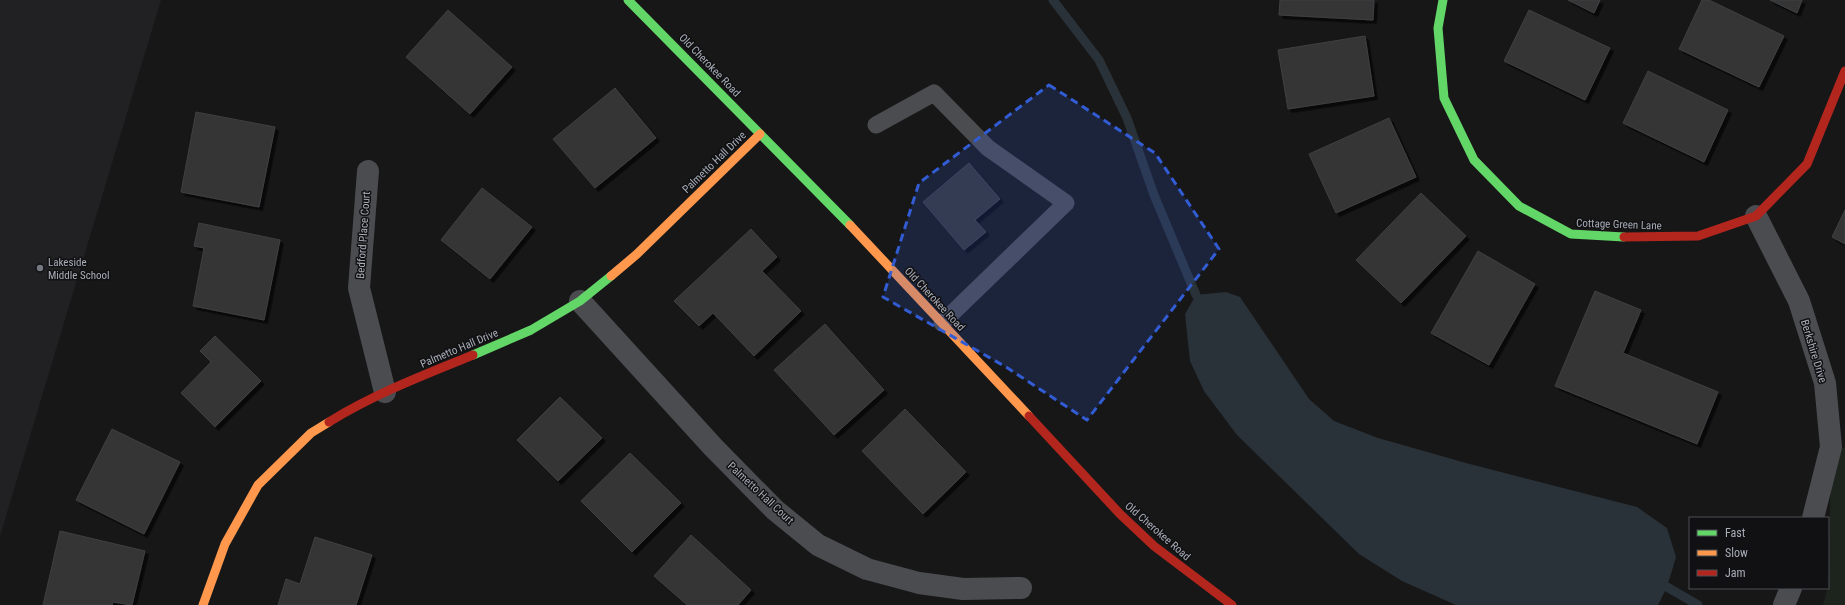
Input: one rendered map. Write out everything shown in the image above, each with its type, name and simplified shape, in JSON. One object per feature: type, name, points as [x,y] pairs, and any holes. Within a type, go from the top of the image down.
[{"type":"street","name":"Old Cherokee Road","points":[[628,0],[842,216],[1120,514],[1154,546],[1232,605]]},
{"type":"street","name":"Cottage Green Lane","points":[[1443,0],[1438,28],[1444,98],[1474,160],[1519,206],[1571,234],[1634,238],[1698,236],[1756,216],[1806,164],[1845,71]]},
{"type":"street","name":"Palmetto Hall Drive","points":[[203,605],[225,544],[258,485],[311,433],[348,410],[385,392],[531,330],[580,301],[637,254],[760,134]]},
{"type":"street","name":"Bedford Place Court","points":[[368,171],[359,288],[385,392]]},
{"type":"street","name":"Berkshire Drive","points":[[1756,216],[1799,301],[1825,383],[1831,447],[1813,517]]},
{"type":"street","name":"Palmetto Hall Court","points":[[580,301],[712,447],[775,510],[818,544],[867,569],[918,583],[963,589],[1021,588]]},
{"type":"street","points":[[1784,605],[1791,589]]},
{"type":"lane","points":[[876,125],[934,93],[988,148],[1066,203],[942,323]]},
{"type":"highlighted area","points":[[1049,85],[1155,153],[1219,249],[1087,420],[1006,367],[883,297],[919,183]]},
{"type":"shaded area","name":"Lakeside Middle School","points":[[0,0],[161,0],[0,536]]},
{"type":"shaded area","points":[[1226,292],[1240,297],[1309,399],[1334,421],[1378,438],[1466,463],[1637,507],[1667,528],[1676,557],[1667,587],[1658,605],[1456,605],[1402,581],[1359,554],[1237,435],[1204,391],[1190,361],[1185,314],[1196,295]]},
{"type":"shaded area","points":[[1831,447],[1845,448],[1845,605],[1823,605],[1828,589],[1829,589]]},
{"type":"building","points":[[1280,0],[1374,0],[1373,20],[1279,15]]},
{"type":"building","points":[[1568,0],[1600,0],[1594,13]]},
{"type":"building","points":[[1702,0],[1709,0],[1784,36],[1759,87],[1679,49]]},
{"type":"building","points":[[1770,0],[1802,0],[1797,13]]},
{"type":"building","points":[[448,10],[512,67],[470,114],[406,57]]},
{"type":"building","points":[[1529,10],[1610,48],[1585,100],[1504,61]]},
{"type":"building","points":[[1365,36],[1374,96],[1288,109],[1278,50]]},
{"type":"building","points":[[1648,71],[1728,110],[1704,162],[1623,123]]},
{"type":"building","points":[[615,88],[656,138],[595,188],[553,139]]},
{"type":"building","points":[[196,112],[275,127],[259,207],[181,192]]},
{"type":"building","points":[[1389,118],[1416,177],[1336,213],[1309,154]]},
{"type":"building","points":[[969,163],[1000,199],[975,220],[986,232],[964,250],[923,202]]},
{"type":"building","points":[[482,188],[532,227],[490,279],[441,240]]},
{"type":"building","points":[[1421,193],[1466,236],[1401,303],[1356,260]]},
{"type":"building","points":[[1845,210],[1845,244],[1832,237]]},
{"type":"building","points":[[199,223],[280,240],[264,320],[193,306],[204,248],[194,246]]},
{"type":"building","points":[[751,229],[777,257],[762,271],[801,311],[754,356],[713,313],[699,326],[674,301]]},
{"type":"building","points":[[1478,251],[1535,284],[1489,365],[1431,333]]},
{"type":"building","points":[[1595,291],[1641,310],[1623,353],[1718,392],[1697,444],[1555,386]]},
{"type":"building","points":[[825,324],[884,390],[834,435],[774,370]]},
{"type":"building","points":[[215,336],[261,381],[215,427],[181,393],[211,362],[200,351]]},
{"type":"building","points":[[560,397],[602,438],[558,481],[517,440]]},
{"type":"building","points":[[905,409],[966,472],[923,514],[862,451]]},
{"type":"building","points":[[112,429],[180,462],[144,534],[76,500]]},
{"type":"building","points":[[630,453],[681,503],[632,552],[581,501]]},
{"type":"building","points":[[60,531],[145,551],[132,605],[113,602],[112,605],[43,605]]},
{"type":"building","points":[[691,535],[751,590],[738,605],[687,605],[654,576]]},
{"type":"building","points":[[315,537],[372,555],[356,605],[278,605],[286,579],[300,584]]},
{"type":"waterway","points":[[1053,0],[1099,60],[1127,118],[1154,195],[1196,295]]},
{"type":"waterway","points":[[1667,587],[1698,605]]},
{"type":"traffic: fast","points":[[628,0],[850,225]]},
{"type":"traffic: fast","points":[[1443,0],[1438,28],[1444,98],[1474,160],[1519,206],[1571,234],[1624,237]]},
{"type":"traffic: fast","points":[[473,355],[531,330],[580,301],[611,276]]},
{"type":"traffic: slow","points":[[611,276],[637,254],[760,134]]},
{"type":"traffic: slow","points":[[850,225],[1029,416]]},
{"type":"traffic: slow","points":[[203,605],[225,544],[258,485],[311,433],[329,422]]},
{"type":"traffic: jam","points":[[1624,237],[1698,236],[1756,216],[1807,164],[1845,71]]},
{"type":"traffic: jam","points":[[329,422],[381,394],[473,355]]},
{"type":"traffic: jam","points":[[1029,416],[1120,514],[1154,546],[1232,605]]},
{"type":"place","name":"Lakeside Middle School","points":[[40,268]]}]
